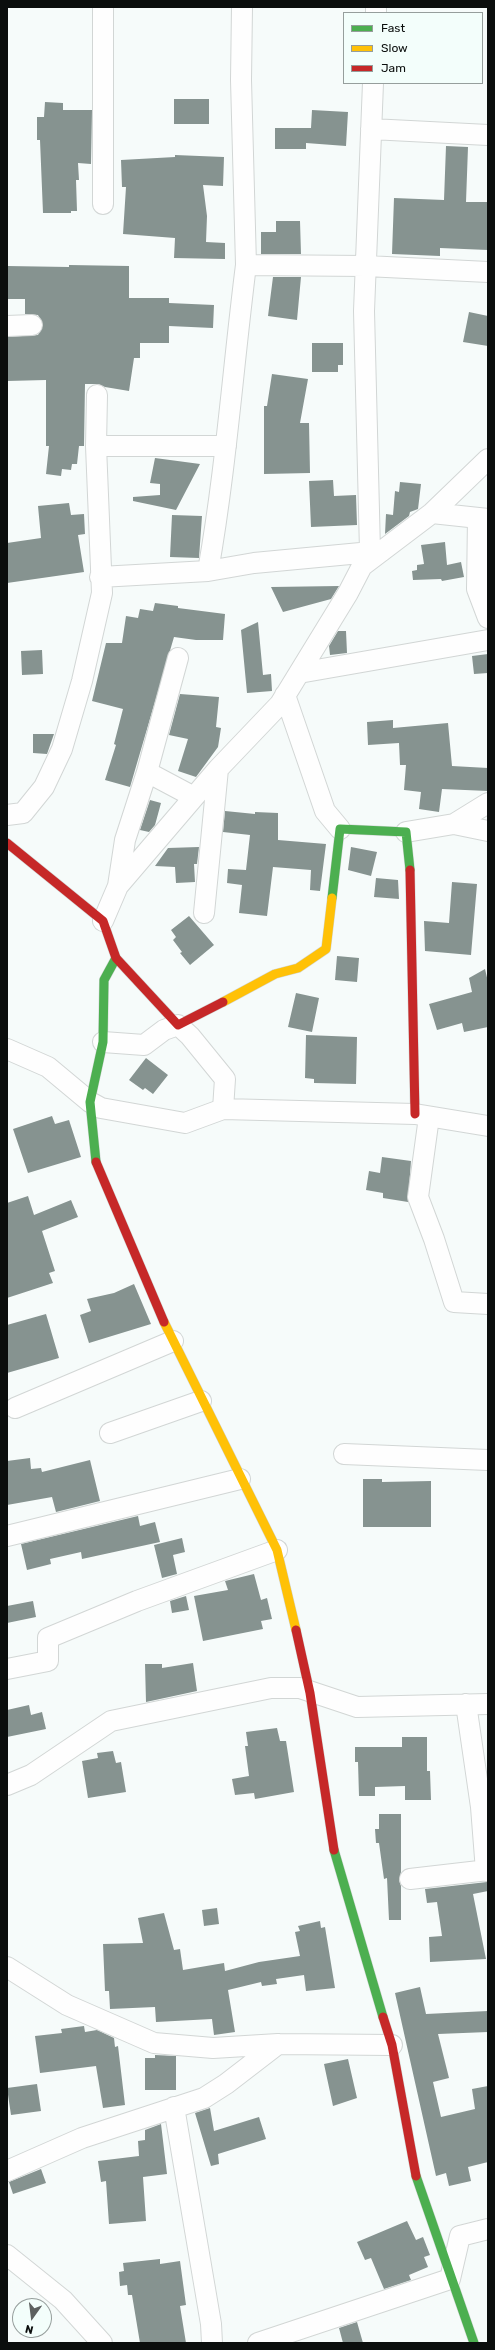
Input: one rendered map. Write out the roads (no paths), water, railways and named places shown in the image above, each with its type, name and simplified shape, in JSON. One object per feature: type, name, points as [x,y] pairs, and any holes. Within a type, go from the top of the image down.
[{"type":"street","points":[[103,7],[104,204]]},
{"type":"street","points":[[208,571],[220,503],[234,354],[246,265],[241,80],[242,7]]},
{"type":"street","points":[[373,84],[364,311],[376,551]]},
{"type":"street","points":[[371,129],[488,135]]},
{"type":"street","points":[[246,265],[366,266],[488,272]]},
{"type":"street","points":[[7,326],[32,325]]},
{"type":"street","points":[[7,815],[23,813],[44,788],[62,749],[82,681],[102,593],[100,577],[96,446],[97,395]]},
{"type":"street","points":[[96,446],[226,446]]},
{"type":"street","points":[[118,886],[218,769],[280,704],[348,593],[362,566],[376,551],[432,513],[488,459]]},
{"type":"street","points":[[432,513],[483,519],[477,589],[488,618]]},
{"type":"street","points":[[100,577],[208,571],[254,563],[376,551]]},
{"type":"street","points":[[299,673],[488,640]]},
{"type":"street","points":[[103,921],[118,886],[125,840],[147,772],[178,658]]},
{"type":"street","points":[[286,696],[324,811],[340,829],[406,832],[454,824],[488,831]]},
{"type":"street","points":[[204,913],[218,769]]},
{"type":"street","points":[[147,772],[194,797]]},
{"type":"street","points":[[454,824],[488,803]]},
{"type":"street","points":[[103,1042],[144,1045],[164,1030],[178,1025],[275,974],[298,968],[326,949],[340,829]]},
{"type":"street","points":[[406,832],[411,886],[422,1116],[418,1197],[434,1239],[454,1302],[488,1304]]},
{"type":"street","points":[[7,843],[103,921],[116,958],[190,1036],[224,1079],[223,1110]]},
{"type":"street","points":[[116,958],[104,980],[103,1042],[90,1102],[95,1159],[173,1341],[201,1401],[277,1550],[310,1693],[336,1861],[392,2045],[414,2172],[450,2279],[474,2343]]},
{"type":"street","points":[[7,1049],[48,1067],[90,1102],[101,1108],[185,1123],[223,1110],[422,1116],[488,1126]]},
{"type":"street","points":[[15,1408],[173,1341]]},
{"type":"street","points":[[110,1432],[201,1401]]},
{"type":"street","points":[[344,1454],[488,1460]]},
{"type":"street","points":[[7,1538],[240,1479]]},
{"type":"street","points":[[7,1669],[48,1661],[48,1638],[137,1601],[277,1550]]},
{"type":"street","points":[[7,1786],[31,1775],[112,1721],[272,1688],[289,1686],[356,1707],[488,1704]]},
{"type":"street","points":[[410,1879],[487,1870],[481,1807],[466,1704]]},
{"type":"street","points":[[7,1967],[67,2005],[154,2044],[213,2048],[278,2044],[392,2045]]},
{"type":"street","points":[[7,2171],[82,2138],[204,2098],[226,2084],[278,2044]]},
{"type":"street","points":[[174,2108],[211,2324],[212,2343]]},
{"type":"street","points":[[450,2279],[460,2236],[488,2229]]},
{"type":"street","points":[[7,2255],[63,2300],[102,2343]]},
{"type":"street","points":[[258,2343],[450,2279]]}]
